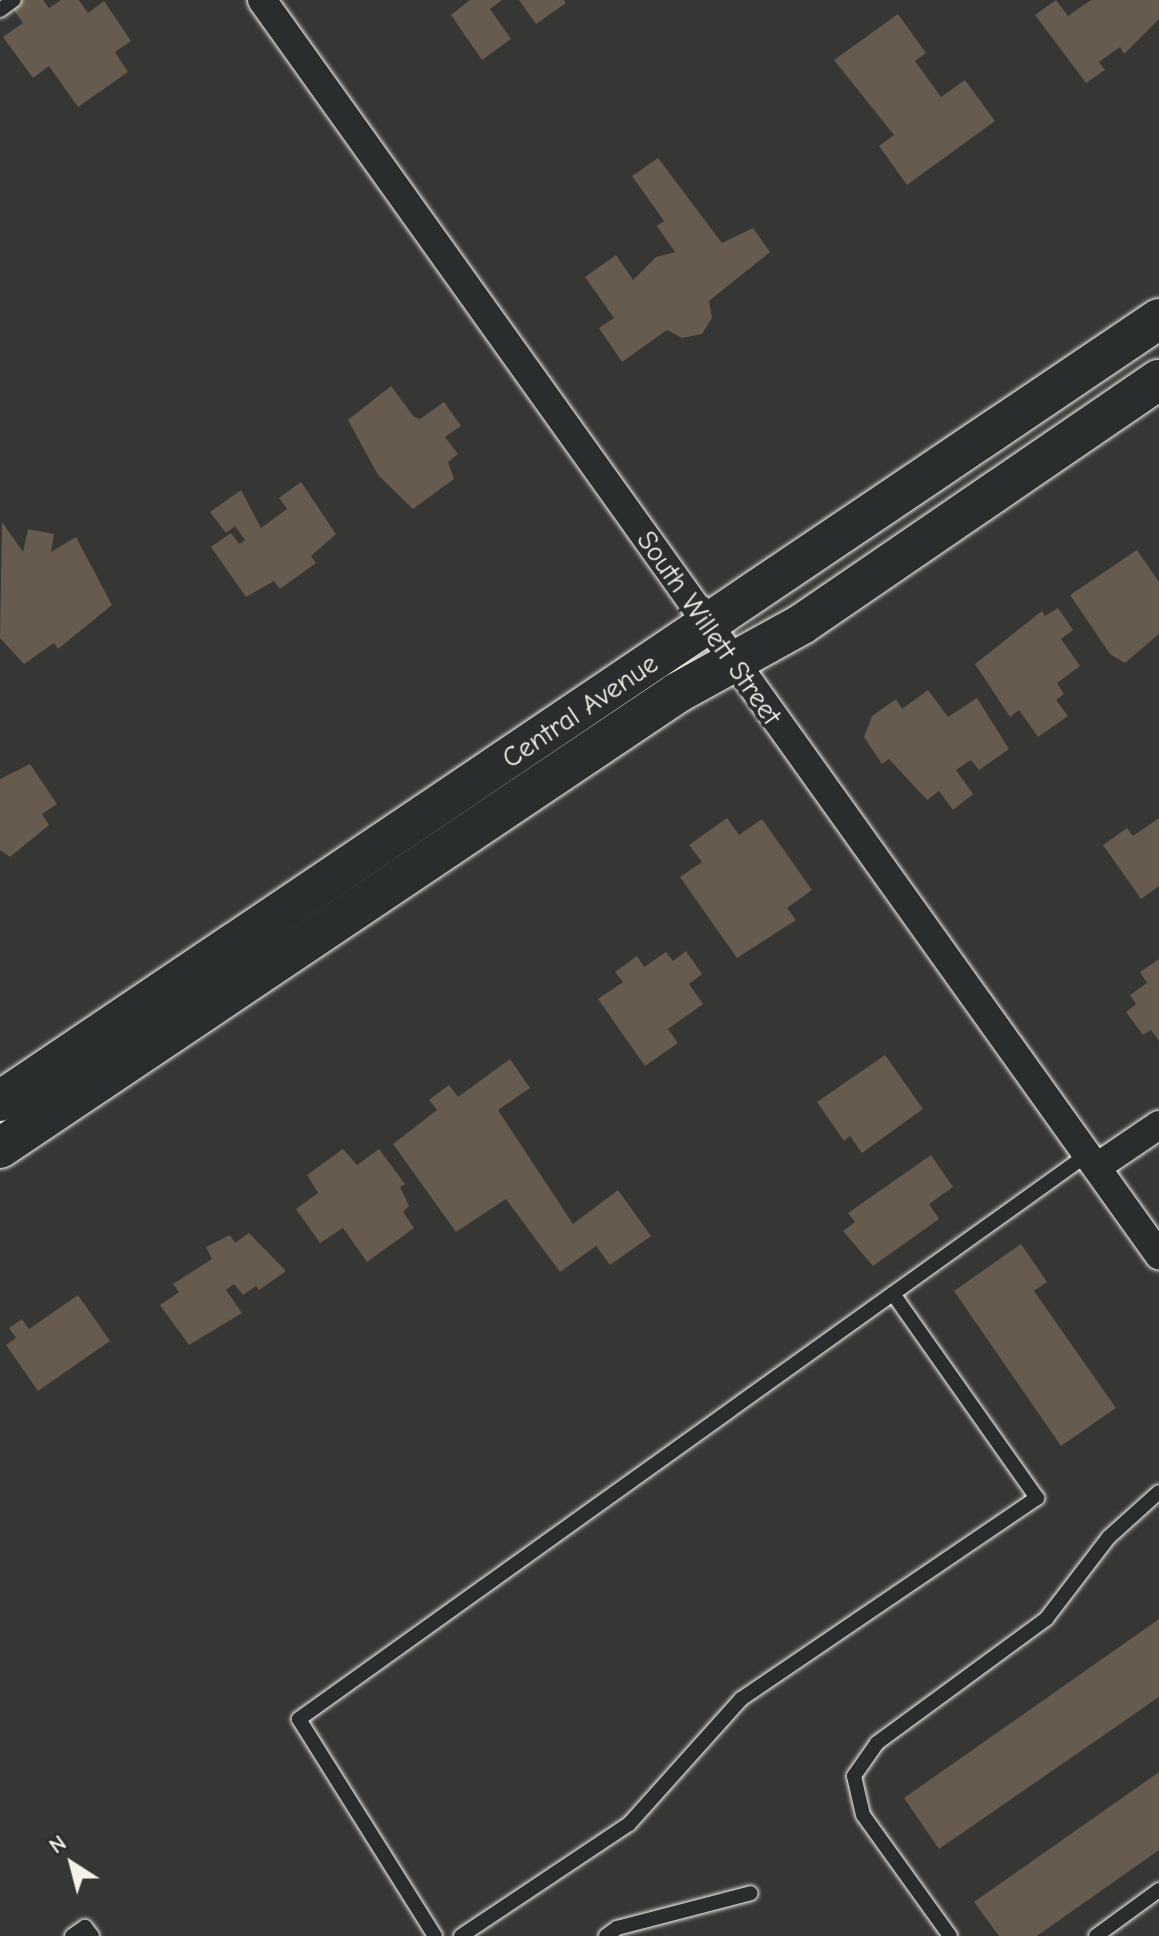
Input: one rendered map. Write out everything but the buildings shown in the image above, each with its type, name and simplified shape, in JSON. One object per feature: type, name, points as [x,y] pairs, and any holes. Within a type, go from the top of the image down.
[{"type":"main road","name":"Central Avenue","points":[[0,1101],[1159,319]]},
{"type":"main road","name":"Central Avenue","points":[[0,1148],[730,660],[802,624],[1159,380]]},
{"type":"street","name":"South Willett Street","points":[[262,0],[730,660],[1159,1255]]},
{"type":"street","points":[[1093,1161],[1159,1125]]},
{"type":"lane","points":[[0,10],[14,0]]},
{"type":"lane","points":[[331,878],[353,911]]},
{"type":"lane","points":[[435,1936],[299,1719],[893,1294],[1093,1161]]},
{"type":"lane","points":[[461,1936],[629,1824],[741,1699],[1037,1498],[893,1294]]},
{"type":"lane","points":[[950,1936],[863,1815],[854,1776],[877,1743],[1046,1619],[1109,1537],[1159,1492]]},
{"type":"lane","points":[[1096,1936],[1159,1890]]},
{"type":"lane","points":[[606,1936],[617,1928],[751,1893]]},
{"type":"lane","points":[[72,1936],[85,1927],[92,1936]]}]
